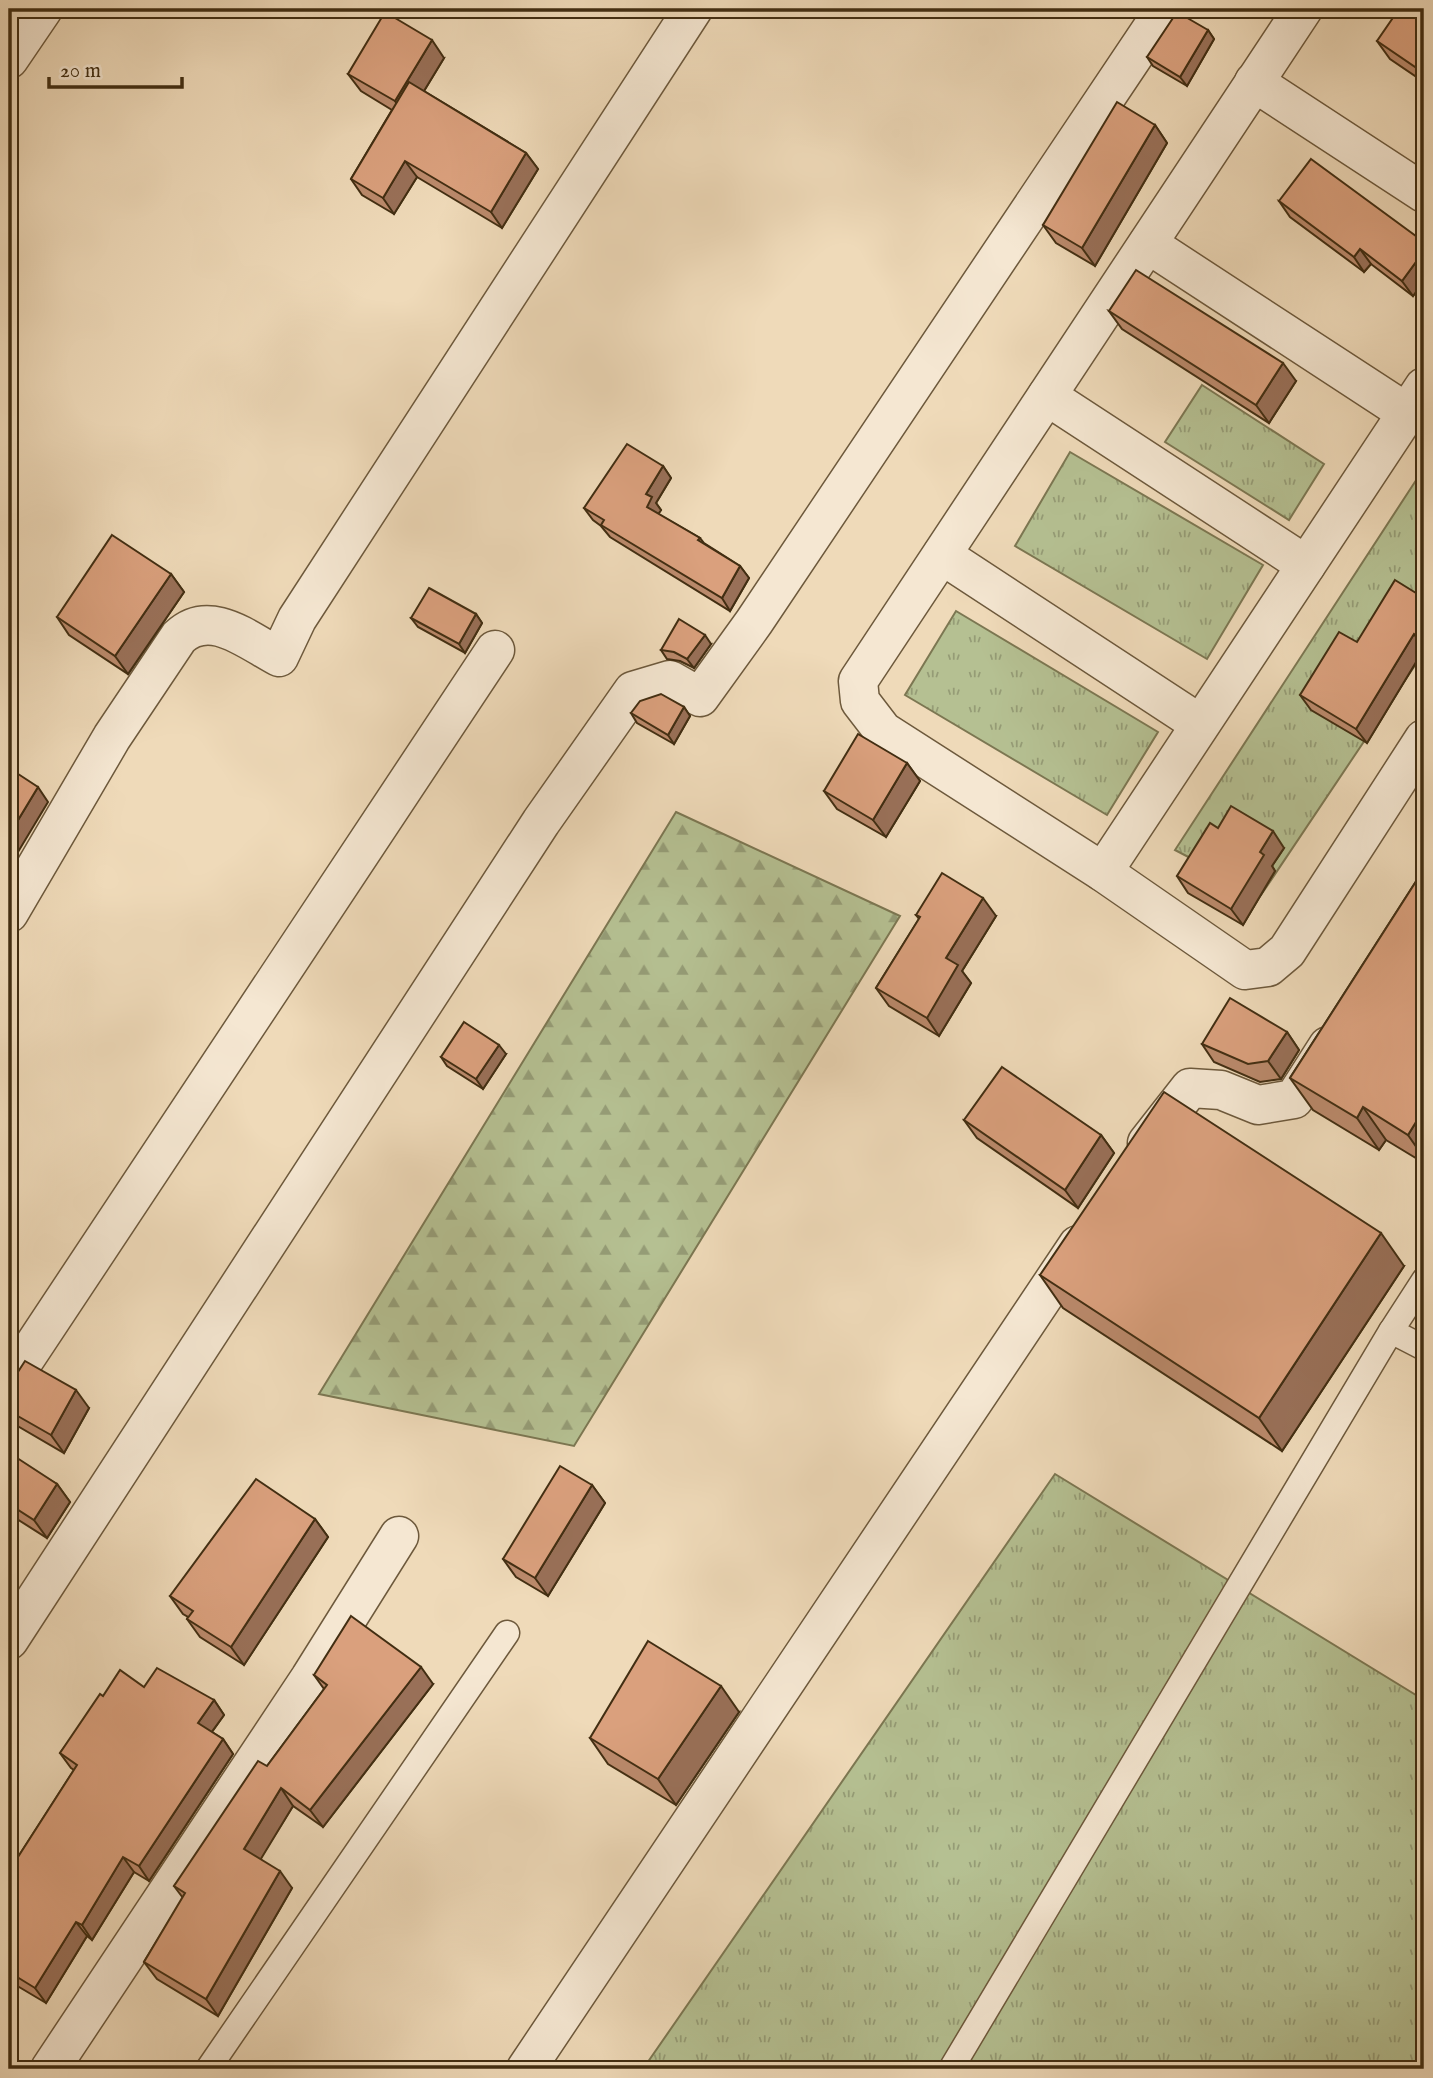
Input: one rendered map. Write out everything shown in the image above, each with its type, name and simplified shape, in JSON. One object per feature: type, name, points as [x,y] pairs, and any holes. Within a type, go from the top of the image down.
[{"type":"street","points":[[9,59],[43,9]]},
{"type":"street","points":[[9,913],[113,737],[184,632],[203,623],[215,624],[279,657],[297,619],[693,9]]},
{"type":"street","points":[[9,1640],[541,822],[633,691],[670,680],[701,697],[1164,9]]},
{"type":"street","points":[[1303,9],[858,681],[860,701],[883,731],[1103,872],[1245,970],[1268,967],[1287,951],[1424,739]]},
{"type":"street","points":[[1254,82],[1424,193]]},
{"type":"street","points":[[1103,872],[1416,400],[1148,244]]},
{"type":"street","points":[[1047,396],[1306,565]]},
{"type":"street","points":[[942,555],[1200,724]]},
{"type":"street","points":[[9,1383],[495,650]]},
{"type":"street","points":[[1129,1170],[1160,1124],[1191,1088],[1221,1090],[1258,1105],[1294,1099],[1345,1020]]},
{"type":"street","points":[[526,2069],[1098,1216]]},
{"type":"street","points":[[50,2069],[310,1678],[398,1536]]},
{"type":"lane","points":[[951,2069],[1424,1280]]},
{"type":"lane","points":[[1391,1331],[1424,1348]]},
{"type":"lane","points":[[208,2069],[507,1633]]},
{"type":"green space","points":[[1202,385],[1324,464],[1289,520],[1165,442]]},
{"type":"green space","points":[[1070,452],[1263,565],[1207,659],[1015,546]]},
{"type":"green space","points":[[1424,468],[1424,652],[1261,895],[1175,850]]},
{"type":"green space","points":[[956,611],[1158,732],[1107,815],[905,695]]},
{"type":"green space","points":[[676,812],[900,916],[574,1446],[319,1394]]},
{"type":"green space","points":[[1055,1474],[1424,1700],[1424,2069],[643,2069]]},
{"type":"building","points":[[1399,9],[1424,9],[1424,73],[1377,41]]},
{"type":"building","points":[[385,12],[432,40],[395,101],[348,74]]},
{"type":"building","points":[[1177,12],[1208,30],[1180,77],[1147,57]]},
{"type":"building","points":[[409,82],[526,153],[491,212],[405,161],[383,198],[351,179]]},
{"type":"building","points":[[1117,102],[1155,125],[1082,248],[1043,225]]},
{"type":"building","points":[[1311,159],[1424,242],[1424,251],[1402,281],[1360,249],[1354,257],[1279,201]]},
{"type":"building","points":[[1136,270],[1283,363],[1256,405],[1109,311]]},
{"type":"building","points":[[627,444],[663,466],[646,494],[652,497],[647,507],[700,538],[698,540],[740,566],[722,598],[601,525],[604,520],[584,508]]},
{"type":"building","points":[[112,535],[171,574],[115,656],[57,617]]},
{"type":"building","points":[[1395,580],[1424,598],[1424,626],[1418,637],[1414,634],[1356,729],[1300,695],[1339,632],[1357,642]]},
{"type":"building","points":[[429,588],[476,614],[459,644],[411,618]]},
{"type":"building","points":[[679,619],[705,635],[687,659],[674,652],[661,650]]},
{"type":"building","points":[[661,694],[684,707],[668,735],[631,713],[640,701]]},
{"type":"building","points":[[858,734],[907,763],[873,820],[824,791]]},
{"type":"building","points":[[9,768],[38,787],[9,835]]},
{"type":"building","points":[[1231,806],[1273,831],[1260,852],[1264,855],[1231,909],[1177,876],[1210,823],[1218,828]]},
{"type":"building","points":[[1424,869],[1424,1109],[1408,1135],[1363,1107],[1357,1118],[1290,1078]]},
{"type":"building","points":[[942,873],[983,898],[946,958],[958,965],[927,1018],[876,988],[920,917],[916,915]]},
{"type":"building","points":[[1230,998],[1287,1032],[1268,1061],[1248,1064],[1202,1044]]},
{"type":"building","points":[[464,1022],[499,1045],[476,1079],[441,1057]]},
{"type":"building","points":[[1002,1067],[1101,1135],[1065,1190],[964,1120]]},
{"type":"building","points":[[1164,1092],[1381,1233],[1259,1418],[1040,1275]]},
{"type":"building","points":[[25,1361],[76,1390],[51,1435],[9,1411],[9,1381]]},
{"type":"building","points":[[11,1454],[57,1484],[34,1520],[9,1504]]},
{"type":"building","points":[[560,1466],[592,1485],[535,1578],[503,1559]]},
{"type":"building","points":[[256,1479],[315,1519],[231,1647],[187,1619],[193,1611],[170,1596]]},
{"type":"building","points":[[351,1616],[421,1667],[310,1810],[281,1788],[244,1849],[280,1871],[206,1999],[144,1962],[185,1893],[174,1886],[258,1761],[267,1766],[327,1685],[314,1675]]},
{"type":"building","points":[[648,1641],[721,1686],[658,1779],[590,1738]]},
{"type":"building","points":[[157,1668],[214,1700],[198,1723],[223,1739],[139,1866],[123,1857],[82,1925],[76,1922],[35,1988],[9,1972],[9,1871],[77,1765],[60,1753],[100,1694],[103,1696],[120,1670],[144,1687]]}]
